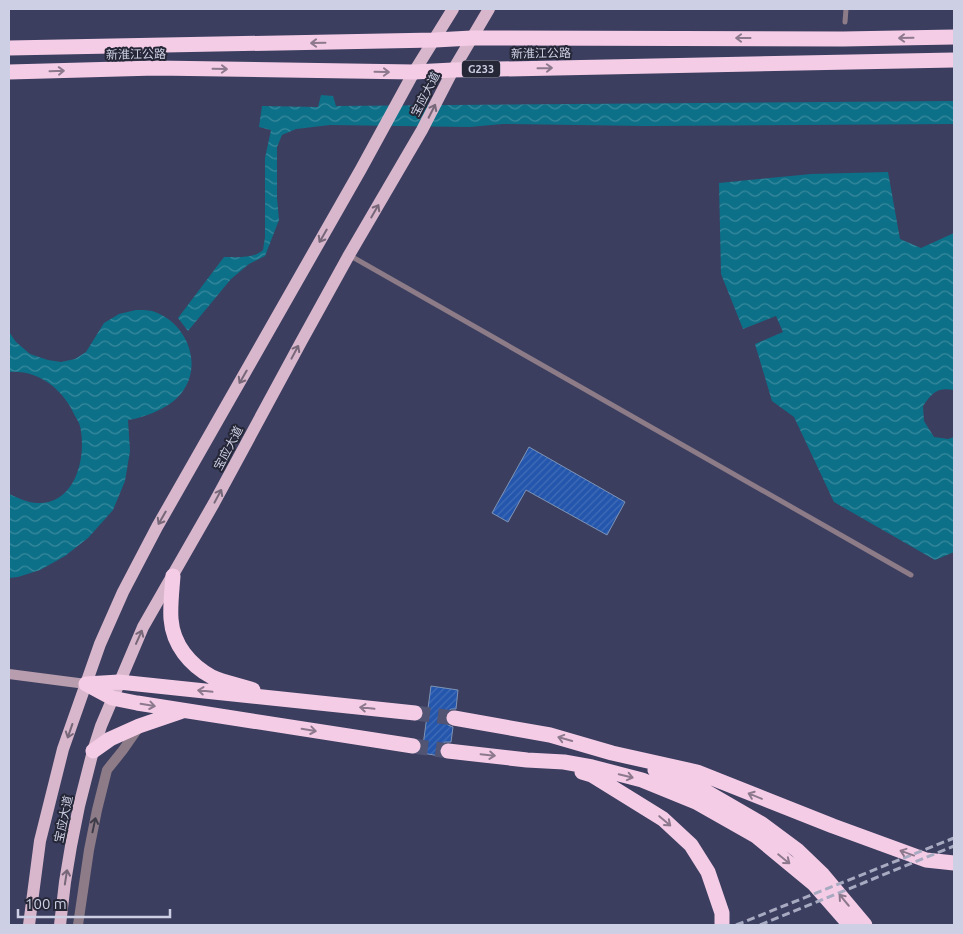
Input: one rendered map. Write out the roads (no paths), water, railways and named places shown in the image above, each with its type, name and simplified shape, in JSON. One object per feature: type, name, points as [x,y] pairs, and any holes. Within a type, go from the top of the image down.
[{"type":"highway","name":"新淮江公路","points":[[9,48],[472,38],[843,39],[954,37]]},
{"type":"highway","name":"新淮江公路","points":[[9,72],[156,68],[414,72],[954,60]]},
{"type":"highway","points":[[172,576],[171,620],[176,640],[183,654],[213,677],[281,699]]},
{"type":"highway","points":[[86,684],[119,682],[415,713]]},
{"type":"highway","points":[[86,684],[112,698],[413,746]]},
{"type":"highway","points":[[93,751],[110,739],[139,726],[186,710]]},
{"type":"highway","points":[[454,718],[550,735],[612,753],[697,772],[833,826],[926,860],[954,863]]},
{"type":"highway","points":[[448,751],[527,760],[564,762],[592,767],[642,780],[696,802],[756,836],[819,879],[865,925]]},
{"type":"highway","points":[[612,753],[705,790],[762,824],[797,850],[850,925]]},
{"type":"highway","points":[[527,760],[592,775],[663,819],[691,845],[708,872],[722,912],[722,925]]},
{"type":"main road","name":"宝应大道","points":[[29,925],[40,842],[63,749],[100,644],[123,592],[157,527],[382,132],[414,72],[452,9]]},
{"type":"main road","name":"宝应大道","points":[[60,925],[71,846],[93,751],[112,698],[143,627],[214,503],[349,255],[422,130],[453,70],[489,9]]},
{"type":"street","points":[[9,674],[86,684]]},
{"type":"street","points":[[78,925],[89,850],[107,770],[139,726]]},
{"type":"lane","points":[[846,9],[846,22]]},
{"type":"lane","points":[[349,255],[911,574]]},
{"type":"water","points":[[321,95],[333,96],[336,106],[954,101],[954,124],[645,126],[503,124],[469,127],[330,125],[296,129],[282,135],[277,147],[279,220],[265,256],[249,264],[231,279],[188,331],[178,318],[224,257],[250,256],[263,250],[265,237],[265,158],[271,130],[259,127],[262,106],[318,107]]},
{"type":"water","points":[[888,172],[900,239],[921,248],[954,233],[954,390],[939,390],[923,406],[924,421],[934,437],[948,439],[954,437],[954,552],[935,560],[834,502],[794,417],[772,401],[755,344],[783,332],[776,316],[743,329],[721,274],[719,183],[811,174]]},
{"type":"water","points":[[136,310],[153,311],[167,318],[185,338],[192,362],[186,387],[167,406],[147,415],[128,420],[130,451],[125,481],[113,510],[88,538],[65,556],[40,570],[9,578],[9,494],[38,503],[51,501],[62,496],[76,476],[80,464],[82,438],[80,426],[70,406],[57,390],[49,383],[30,374],[9,372],[9,332],[16,342],[30,354],[61,362],[75,359],[86,352],[104,323],[119,314]]},
{"type":"tunnel","points":[[415,713],[454,718]]},
{"type":"tunnel","points":[[413,746],[448,751]]},
{"type":"railway","points":[[736,925],[954,838]]},
{"type":"railway","points":[[760,925],[954,846]]}]
